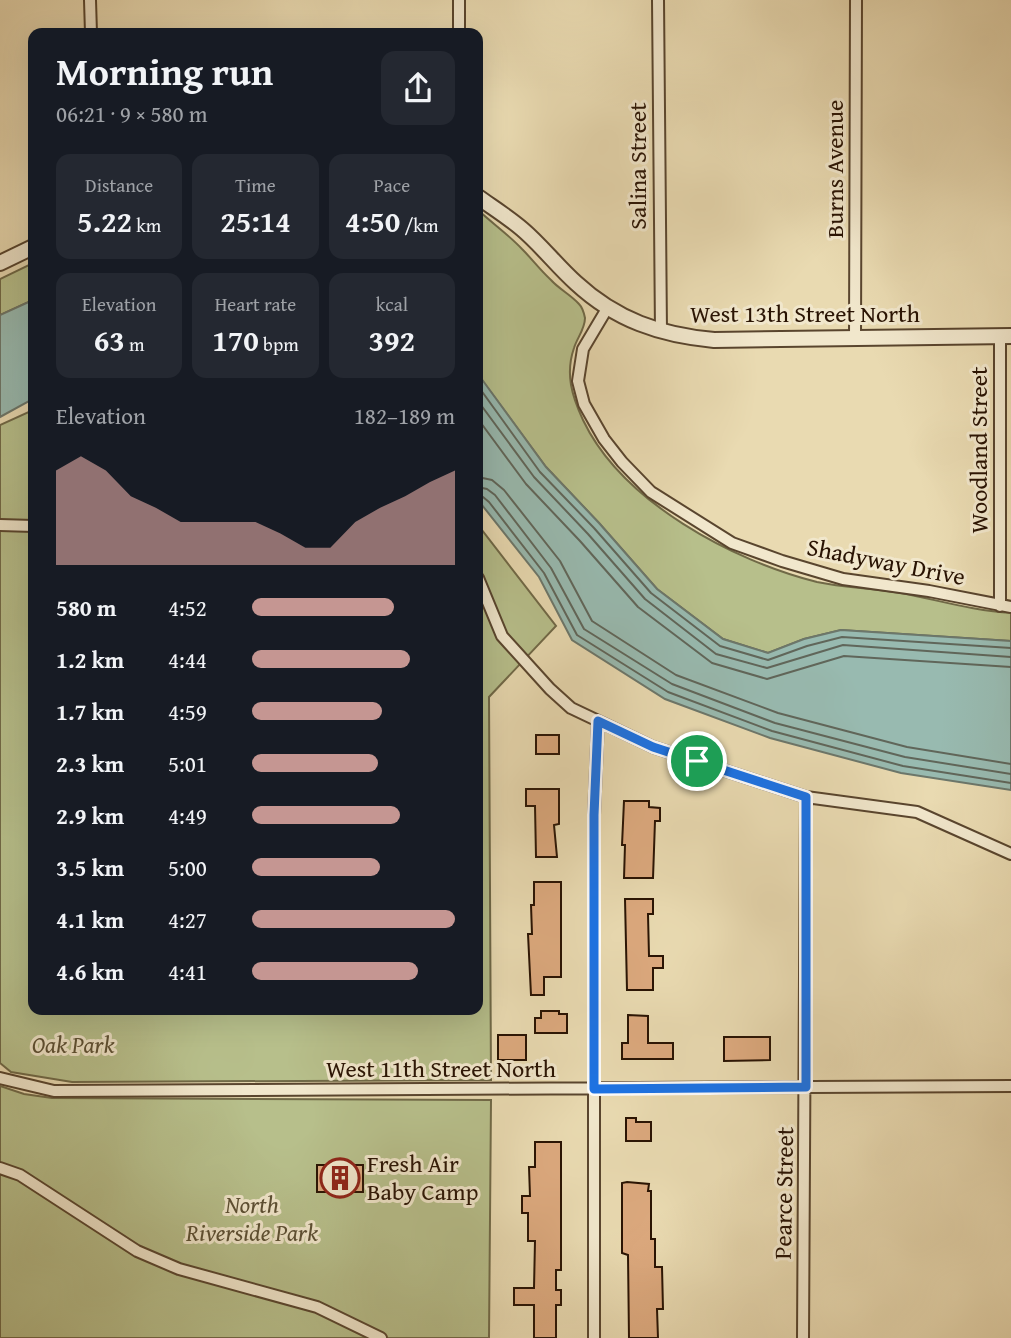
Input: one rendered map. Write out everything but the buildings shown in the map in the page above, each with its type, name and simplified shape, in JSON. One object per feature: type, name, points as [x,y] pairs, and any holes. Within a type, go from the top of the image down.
[{"type":"street","points":[[90,0],[91,28]]},
{"type":"street","points":[[459,0],[459,28]]},
{"type":"street","name":"Salina Street","points":[[658,0],[661,332]]},
{"type":"street","name":"Burns Avenue","points":[[855,339],[856,0]]},
{"type":"street","name":"West 13th Street North","points":[[483,201],[523,229],[577,284],[608,307],[661,332],[678,337],[714,340],[1006,336]]},
{"type":"street","points":[[0,263],[28,249]]},
{"type":"street","name":"Shadyway Drive","points":[[608,307],[583,349],[578,381],[584,404],[604,439],[651,492],[732,543],[782,561],[843,579],[929,591],[1006,607]]},
{"type":"street","name":"Woodland Street","points":[[1006,336],[1006,607]]},
{"type":"street","points":[[0,526],[28,526]]},
{"type":"street","points":[[483,590],[502,636],[524,662],[571,708],[653,747],[806,797],[917,812],[1011,854]]},
{"type":"street","points":[[594,1338],[594,815],[598,721]]},
{"type":"street","name":"Pearce Street","points":[[803,1338],[806,797]]},
{"type":"street","name":"West 11th Street North","points":[[0,1078],[54,1091],[1011,1086]]},
{"type":"street","points":[[0,1168],[20,1175],[137,1251],[179,1269],[317,1307],[381,1338]]},
{"type":"green space","points":[[483,214],[581,307],[585,322],[574,348],[570,367],[576,402],[583,420],[601,450],[624,477],[652,502],[716,543],[784,572],[828,584],[891,591],[970,608],[1011,613],[1011,641],[841,630],[804,639],[768,653],[723,639],[657,589],[546,467],[483,382]]},
{"type":"green space","points":[[28,265],[28,302],[0,315],[0,279]]},
{"type":"green space","name":"Oak Park","points":[[28,412],[28,1015],[483,1015],[483,531],[556,626],[489,697],[491,1080],[72,1082],[11,1072],[0,1063],[0,425]]},
{"type":"green space","name":"North Riverside Park","points":[[0,1086],[24,1094],[52,1098],[491,1100],[489,1338],[0,1338]]},
{"type":"water","points":[[28,302],[28,402],[0,417],[0,315]]},
{"type":"water","points":[[483,381],[546,467],[657,589],[723,639],[768,653],[804,639],[841,630],[1011,641],[1011,790],[901,773],[770,738],[665,699],[572,640],[539,577],[483,506]]},
{"type":"place","name":"Fresh Air Baby Camp","points":[[340,1178]]},
{"type":"route","points":[[598,721],[653,747],[697,761],[806,797],[806,1087],[594,1089],[594,815],[598,721]]}]
